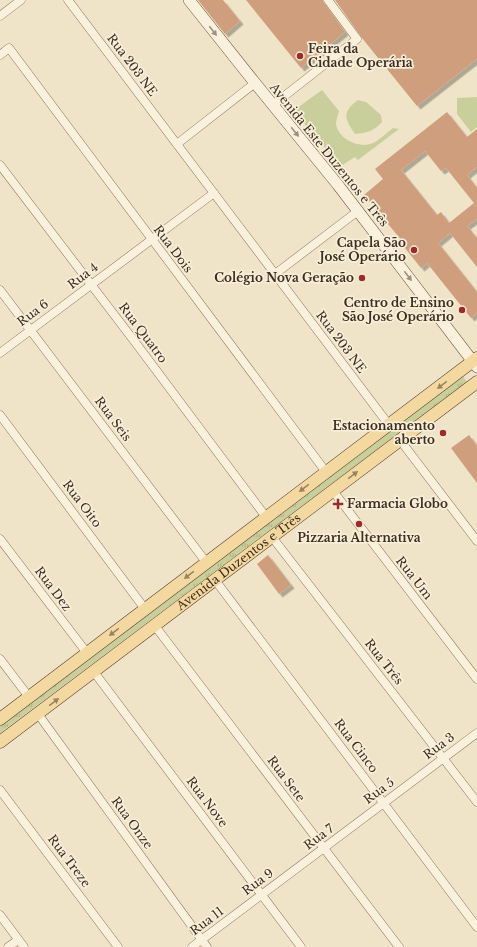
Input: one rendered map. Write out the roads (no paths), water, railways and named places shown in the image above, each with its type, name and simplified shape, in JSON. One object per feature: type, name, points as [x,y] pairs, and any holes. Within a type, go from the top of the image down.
[{"type":"main road","name":"Avenida Este Duzentos e Três","points":[[189,0],[358,211],[476,362]]},
{"type":"main road","name":"Avenida Duzentos e Três","points":[[0,719],[326,472],[476,362]]},
{"type":"main road","name":"Avenida Duzentos e Três","points":[[0,742],[477,382]]},
{"type":"street","points":[[0,16],[21,0]]},
{"type":"street","name":"Rua 203 NE","points":[[68,0],[389,425]]},
{"type":"street","points":[[273,106],[357,39],[328,0]]},
{"type":"street","name":"Rua Dois","points":[[0,55],[9,48],[151,240],[326,472]]},
{"type":"street","points":[[176,144],[255,83]]},
{"type":"street","name":"Rua Quatro","points":[[0,165],[92,284],[266,517]]},
{"type":"street","name":"Rua 4","points":[[61,307],[214,193]]},
{"type":"street","points":[[275,274],[358,211]]},
{"type":"street","name":"Rua Seis","points":[[0,290],[206,562]]},
{"type":"street","name":"Rua 6","points":[[0,353],[61,307]]},
{"type":"street","name":"Rua Oito","points":[[0,415],[145,608]]},
{"type":"street","points":[[400,440],[477,541]]},
{"type":"street","name":"Rua Um","points":[[333,491],[477,679]]},
{"type":"street","name":"Rua Três","points":[[272,537],[477,802]]},
{"type":"street","name":"Rua Dez","points":[[0,539],[87,653]]},
{"type":"street","name":"Rua Cinco","points":[[215,580],[477,927]]},
{"type":"street","name":"Rua Sete","points":[[155,626],[399,947]]},
{"type":"street","points":[[0,659],[29,697]]},
{"type":"street","name":"Rua Nove","points":[[94,672],[301,947]]},
{"type":"street","name":"Rua Onze","points":[[38,714],[204,944]]},
{"type":"street","name":"Rua 3","points":[[417,778],[476,733]]},
{"type":"street","name":"Rua 5","points":[[356,824],[417,778]]},
{"type":"street","name":"Rua Treze","points":[[0,790],[118,947]]},
{"type":"street","name":"Rua 7","points":[[296,869],[356,824]]},
{"type":"street","name":"Rua 9","points":[[235,914],[296,869]]},
{"type":"street","name":"Rua 11","points":[[192,947],[204,944],[235,914]]},
{"type":"street","points":[[0,915],[24,947]]},
{"type":"street","points":[[8,947],[18,940]]},
{"type":"place","name":"Feira da Cidade Operária","points":[[300,56]]},
{"type":"place","name":"Capela São José Operário","points":[[414,250]]},
{"type":"place","name":"Colégio Nova Geração","points":[[362,278]]},
{"type":"place","name":"Centro de Ensino São José Operário","points":[[462,310]]},
{"type":"place","name":"Estacionamento aberto","points":[[443,433]]},
{"type":"place","name":"Farmacia Globo","points":[[338,504]]},
{"type":"place","name":"Pizzaria Alternativa","points":[[359,524]]}]
